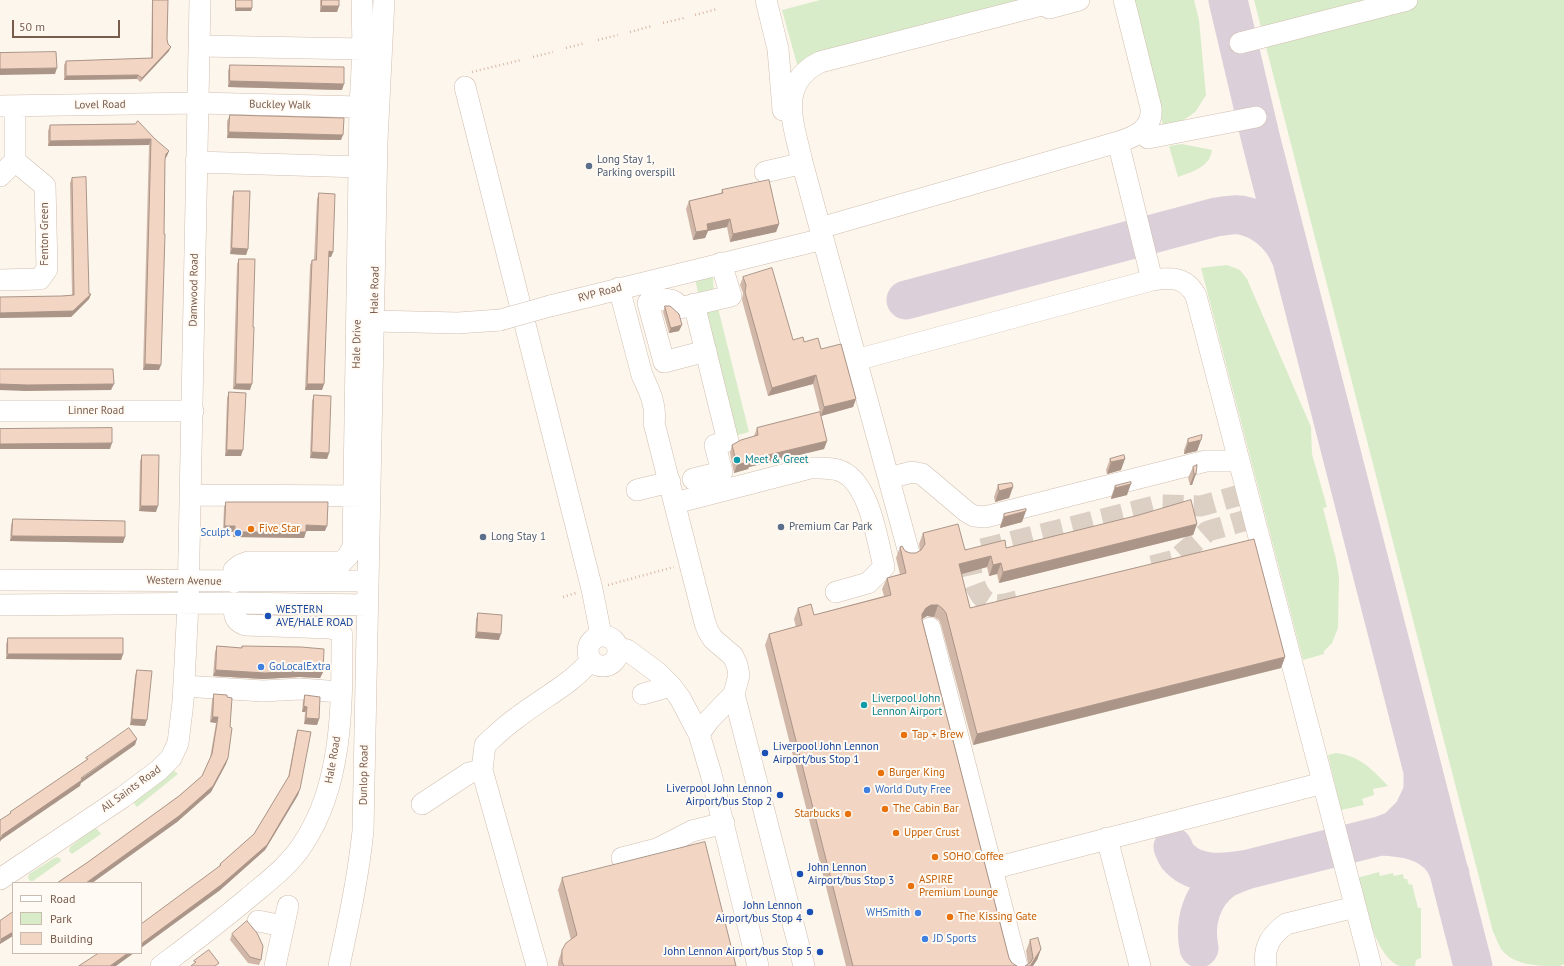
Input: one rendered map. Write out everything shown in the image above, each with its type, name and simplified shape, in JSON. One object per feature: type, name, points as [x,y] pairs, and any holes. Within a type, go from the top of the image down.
[{"type":"street","name":"Damwood Road","points":[[188,604],[200,0]]},
{"type":"street","name":"Hale Drive","points":[[234,582],[234,570],[240,565],[248,562],[342,562],[348,556],[353,547],[362,496],[360,107],[363,49],[362,0]]},
{"type":"street","name":"Hale Road","points":[[368,581],[362,496],[374,321],[377,141],[384,0]]},
{"type":"street","points":[[766,0],[778,49],[783,113],[856,360],[910,554]]},
{"type":"street","points":[[1240,43],[1407,0]]},
{"type":"street","points":[[798,163],[790,106],[794,87],[800,77],[811,67],[820,62],[1069,1]]},
{"type":"street","points":[[798,163],[806,138],[800,115],[799,98],[806,81],[812,74],[819,70],[1069,1]]},
{"type":"street","points":[[1124,2],[1151,108],[1150,119],[1142,130],[1148,138],[1256,117]]},
{"type":"street","points":[[200,46],[363,49]]},
{"type":"street","points":[[778,49],[789,68],[800,77]]},
{"type":"street","points":[[467,80],[592,589],[602,636]]},
{"type":"street","name":"Lovel Road","points":[[8,106],[199,103]]},
{"type":"street","name":"Buckley Walk","points":[[199,103],[360,107]]},
{"type":"street","points":[[0,176],[15,161],[8,106]]},
{"type":"street","name":"RVP Road","points":[[374,321],[458,323],[500,320],[820,236],[1118,142],[1133,137],[1142,130]]},
{"type":"street","points":[[1118,142],[1152,280]]},
{"type":"street","name":"Fenton Green","points":[[0,280],[40,279],[47,268],[45,186],[15,161]]},
{"type":"street","points":[[196,162],[360,167]]},
{"type":"street","points":[[765,172],[798,163]]},
{"type":"street","points":[[706,351],[664,362],[648,302],[669,299],[677,303],[680,308],[731,296],[721,263]]},
{"type":"street","points":[[856,360],[1152,280],[1166,278],[1181,281],[1191,287],[1196,296],[1371,966]]},
{"type":"street","points":[[618,288],[642,375],[641,389],[648,416],[654,423],[705,623],[713,639],[733,656],[739,675],[734,694],[709,720],[699,734]]},
{"type":"street","points":[[693,478],[722,472],[715,445],[728,441],[694,304]]},
{"type":"street","name":"Linner Road","points":[[0,411],[193,411]]},
{"type":"street","points":[[889,478],[912,472],[922,474],[967,512],[974,516],[985,517],[1206,461],[1239,462]]},
{"type":"street","points":[[675,503],[810,468],[839,470],[856,483],[868,503],[884,567],[868,583],[836,592]]},
{"type":"street","points":[[638,490],[670,482]]},
{"type":"street","points":[[191,495],[362,496]]},
{"type":"street","name":"Western Avenue","points":[[0,580],[234,582],[368,581]]},
{"type":"street","name":"Dunlop Road","points":[[338,966],[353,905],[360,863],[363,832],[368,581]]},
{"type":"street","name":"Hale Road","points":[[161,966],[204,935],[282,870],[303,844],[320,810],[331,781],[338,736],[341,692],[342,635],[338,630],[330,628],[245,625],[239,623],[234,616],[234,603]]},
{"type":"street","name":"Western Avenue","points":[[0,605],[234,603],[367,605]]},
{"type":"street","name":"All Saints Road","points":[[0,879],[123,797],[159,770],[171,758],[178,743],[184,686],[188,604]]},
{"type":"street","points":[[930,628],[1017,966]]},
{"type":"street","points":[[602,636],[611,638],[615,641],[618,648],[618,656],[608,665],[598,665],[590,660],[588,655],[589,644],[592,640],[602,636]]},
{"type":"street","points":[[618,648],[627,650],[657,672],[671,686],[680,698],[699,734],[724,823],[758,966]]},
{"type":"street","points":[[536,966],[482,770],[485,745],[518,716],[549,696],[584,668],[590,660]]},
{"type":"street","points":[[184,686],[263,691],[300,689],[341,692]]},
{"type":"street","points":[[643,694],[671,686]]},
{"type":"street","points":[[734,694],[804,966]]},
{"type":"street","points":[[422,804],[469,773],[482,770]]},
{"type":"street","points":[[331,781],[364,784]]},
{"type":"street","points":[[991,868],[1323,783]]},
{"type":"street","points":[[622,858],[657,849],[692,831],[724,823]]},
{"type":"street","points":[[1107,838],[1140,966]]},
{"type":"street","points":[[275,966],[288,906]]},
{"type":"street","points":[[1266,966],[1266,952],[1268,944],[1278,930],[1286,924],[1355,907]]},
{"type":"street","points":[[258,921],[283,926]]},
{"type":"path","points":[[695,15],[717,9]]},
{"type":"path","points":[[663,23],[684,18]]},
{"type":"path","points":[[630,32],[652,26]]},
{"type":"path","points":[[598,40],[618,35]]},
{"type":"path","points":[[566,48],[585,43]]},
{"type":"path","points":[[533,57],[553,52]]},
{"type":"path","points":[[467,80],[520,60]]},
{"type":"path","points":[[563,596],[681,565]]},
{"type":"green space","points":[[820,0],[1042,0],[797,64],[782,10]]},
{"type":"green space","points":[[1134,0],[1194,0],[1199,20],[1206,95],[1196,111],[1182,121],[1163,126]]},
{"type":"green space","points":[[1254,0],[1564,0],[1564,964],[1560,966],[1527,964],[1513,959],[1506,955],[1501,949],[1493,932]]},
{"type":"green space","points":[[1182,144],[1212,150],[1211,156],[1204,165],[1194,171],[1178,177],[1169,146]]},
{"type":"green space","points":[[1227,265],[1240,270],[1247,279],[1311,427],[1312,454],[1327,507],[1323,508],[1339,577],[1338,628],[1332,643],[1324,651],[1324,654],[1303,660],[1201,268]]},
{"type":"green space","points":[[708,271],[713,278],[714,294],[699,298],[694,273]]},
{"type":"green space","points":[[718,308],[749,432],[734,436],[703,312]]},
{"type":"green space","points":[[1336,753],[1359,760],[1371,769],[1388,786],[1373,789],[1374,795],[1362,799],[1364,805],[1341,810],[1328,755]]},
{"type":"green space","points":[[172,769],[178,774],[137,807],[132,801]]},
{"type":"green space","points":[[94,828],[101,834],[72,854],[69,851],[70,847]]},
{"type":"green space","points":[[56,857],[60,858],[61,861],[33,881],[30,881],[28,878],[29,874]]},
{"type":"green space","points":[[1379,872],[1380,876],[1393,873],[1394,876],[1403,874],[1404,879],[1407,879],[1409,885],[1412,884],[1418,908],[1421,908],[1421,958],[1416,960],[1415,966],[1400,966],[1392,961],[1377,941],[1357,878]]},
{"type":"building","points":[[153,0],[168,0],[167,39],[168,44],[171,47],[142,78],[138,75],[66,76],[66,61],[152,58]]},
{"type":"building","points":[[236,0],[252,0],[252,8],[236,8]]},
{"type":"building","points":[[322,0],[339,0],[339,6],[322,6]]},
{"type":"building","points":[[56,52],[57,68],[0,69],[0,53]]},
{"type":"building","points":[[230,65],[344,67],[344,84],[230,81]]},
{"type":"building","points":[[230,115],[344,118],[343,135],[229,132]]},
{"type":"building","points":[[138,121],[169,151],[166,154],[165,160],[165,234],[161,365],[145,364],[151,139],[50,141],[50,125],[135,124]]},
{"type":"building","points":[[86,177],[89,294],[91,294],[73,311],[0,313],[0,297],[74,295],[72,178]]},
{"type":"building","points":[[769,180],[779,224],[733,234],[730,219],[707,224],[708,230],[696,232],[689,201],[723,193],[722,190]]},
{"type":"building","points":[[234,191],[250,191],[248,249],[232,248]]},
{"type":"building","points":[[319,193],[335,194],[333,252],[329,251],[324,384],[307,384],[312,260],[316,260]]},
{"type":"building","points":[[239,259],[255,259],[252,384],[236,384]]},
{"type":"building","points":[[772,268],[793,340],[803,337],[804,342],[818,338],[821,349],[841,344],[856,399],[824,407],[816,375],[772,388],[745,292],[746,285],[743,277]]},
{"type":"building","points":[[665,306],[670,306],[679,314],[682,325],[671,328]]},
{"type":"building","points":[[0,369],[113,369],[114,384],[0,384]]},
{"type":"building","points":[[229,392],[246,393],[243,450],[227,450]]},
{"type":"building","points":[[314,395],[331,396],[329,453],[312,452]]},
{"type":"building","points":[[820,412],[827,441],[751,459],[751,461],[737,465],[732,445],[741,440],[758,435],[757,428]]},
{"type":"building","points":[[112,428],[112,443],[0,444],[0,429]]},
{"type":"building","points":[[1202,435],[1201,440],[1188,443],[1188,439]]},
{"type":"building","points":[[142,455],[159,455],[158,506],[141,506]]},
{"type":"building","points":[[1124,455],[1125,459],[1111,462],[1110,459]]},
{"type":"building","points":[[1197,465],[1196,474],[1194,474],[1193,467]]},
{"type":"building","points":[[1131,482],[1131,484],[1115,488],[1115,486]]},
{"type":"building","points":[[1012,483],[1013,487],[999,491],[998,485]]},
{"type":"building","points":[[1191,500],[1197,524],[1003,572],[1001,563],[993,565],[991,556],[959,564],[970,608],[1254,539],[1285,657],[977,734],[946,613],[938,605],[931,605],[926,608],[922,614],[922,620],[1009,958],[1012,963],[1017,966],[853,966],[769,634],[802,625],[798,608],[811,604],[814,615],[891,595],[887,578],[906,573],[900,547],[902,546],[905,551],[910,553],[916,553],[921,550],[925,544],[923,533],[958,524],[965,550],[1005,540],[1006,548],[1139,515]]},
{"type":"building","points":[[226,502],[328,502],[327,526],[306,525],[306,532],[235,532],[235,526],[225,526]]},
{"type":"building","points":[[1026,509],[1026,511],[1004,517],[1004,514]]},
{"type":"building","points":[[13,519],[125,521],[125,537],[12,536]]},
{"type":"building","points":[[478,613],[502,615],[501,634],[477,632]]},
{"type":"building","points":[[8,638],[123,638],[123,654],[8,654]]},
{"type":"building","points":[[217,646],[242,648],[242,646],[301,647],[324,649],[323,672],[302,671],[265,673],[216,670]]},
{"type":"building","points":[[137,670],[152,671],[147,720],[132,719]]},
{"type":"building","points":[[214,694],[227,695],[227,697],[232,698],[230,727],[232,728],[228,758],[213,786],[179,816],[87,882],[58,882],[179,796],[202,776],[212,754],[218,717],[213,717]]},
{"type":"building","points":[[305,695],[320,697],[319,719],[306,718],[307,707],[304,706]]},
{"type":"building","points":[[129,728],[137,739],[81,778],[82,780],[2,835],[0,838],[0,820],[88,759],[86,758]]},
{"type":"building","points":[[298,730],[311,732],[300,789],[267,845],[221,885],[142,943],[142,923],[221,865],[220,864],[254,834],[289,776]]},
{"type":"building","points":[[705,842],[736,966],[564,966],[562,962],[562,950],[566,943],[577,935],[562,878]]},
{"type":"building","points":[[12,913],[12,933],[1,939],[2,941],[0,942],[0,921]]},
{"type":"building","points":[[247,921],[257,933],[263,946],[261,960],[250,957],[232,934]]},
{"type":"building","points":[[1038,938],[1041,949],[1030,966],[1025,966],[1030,963],[1033,958],[1030,940]]},
{"type":"building","points":[[209,950],[219,963],[215,966],[191,966],[196,962],[194,961]]},
{"type":"building","points":[[97,954],[127,954],[110,966],[79,966]]},
{"type":"taxiway","points":[[1228,0],[1261,140],[1473,966]]},
{"type":"taxiway","points":[[906,300],[1228,215],[1241,215],[1264,224],[1277,235],[1290,256]]},
{"type":"taxiway","points":[[1423,772],[1423,792],[1413,813],[1396,830],[1380,836],[1397,837],[1423,844],[1437,853],[1443,860],[1450,874]]},
{"type":"taxiway","points":[[1249,869],[1380,836]]},
{"type":"taxiway","points":[[1173,847],[1177,856],[1186,864],[1203,871],[1231,872],[1249,869],[1223,880],[1215,886],[1209,894],[1204,902],[1199,920],[1199,948]]},
{"type":"tunnel","points":[[1017,601],[997,605],[986,601],[978,592],[973,580],[971,568],[972,559],[978,550],[1159,505],[1201,506],[1247,493]]},
{"type":"tunnel","points":[[1152,566],[1175,560],[1208,531],[1254,518]]},
{"type":"place","name":"Long Stay 1, Parking overspill","points":[[589,166]]},
{"type":"place","name":"Meet & Greet","points":[[737,460]]},
{"type":"place","name":"Premium Car Park","points":[[781,527]]},
{"type":"place","name":"Five Star","points":[[251,529]]},
{"type":"place","name":"Sculpt","points":[[238,533]]},
{"type":"place","name":"Long Stay 1","points":[[483,537]]},
{"type":"place","name":"WESTERN AVE/HALE ROAD","points":[[268,616]]},
{"type":"place","name":"GoLocalExtra","points":[[261,667]]},
{"type":"place","name":"Liverpool John Lennon Airport","points":[[864,705]]},
{"type":"place","name":"Tap + Brew","points":[[904,735]]},
{"type":"place","name":"Liverpool John Lennon Airport/bus Stop 1","points":[[765,753]]},
{"type":"place","name":"Burger King","points":[[881,773]]},
{"type":"place","name":"World Duty Free","points":[[867,790]]},
{"type":"place","name":"Liverpool John Lennon Airport/bus Stop 2","points":[[780,795]]},
{"type":"place","name":"The Cabin Bar","points":[[885,809]]},
{"type":"place","name":"Starbucks","points":[[848,814]]},
{"type":"place","name":"Upper Crust","points":[[896,833]]},
{"type":"place","name":"SOHO Coffee","points":[[935,857]]},
{"type":"place","name":"John Lennon Airport/bus Stop 3","points":[[800,874]]},
{"type":"place","name":"ASPIRE Premium Lounge","points":[[911,886]]},
{"type":"place","name":"John Lennon Airport/bus Stop 4","points":[[810,912]]},
{"type":"place","name":"WHSmith","points":[[918,913]]},
{"type":"place","name":"The Kissing Gate","points":[[950,917]]},
{"type":"place","name":"JD Sports","points":[[925,939]]},
{"type":"place","name":"John Lennon Airport/bus Stop 5","points":[[820,952]]}]
